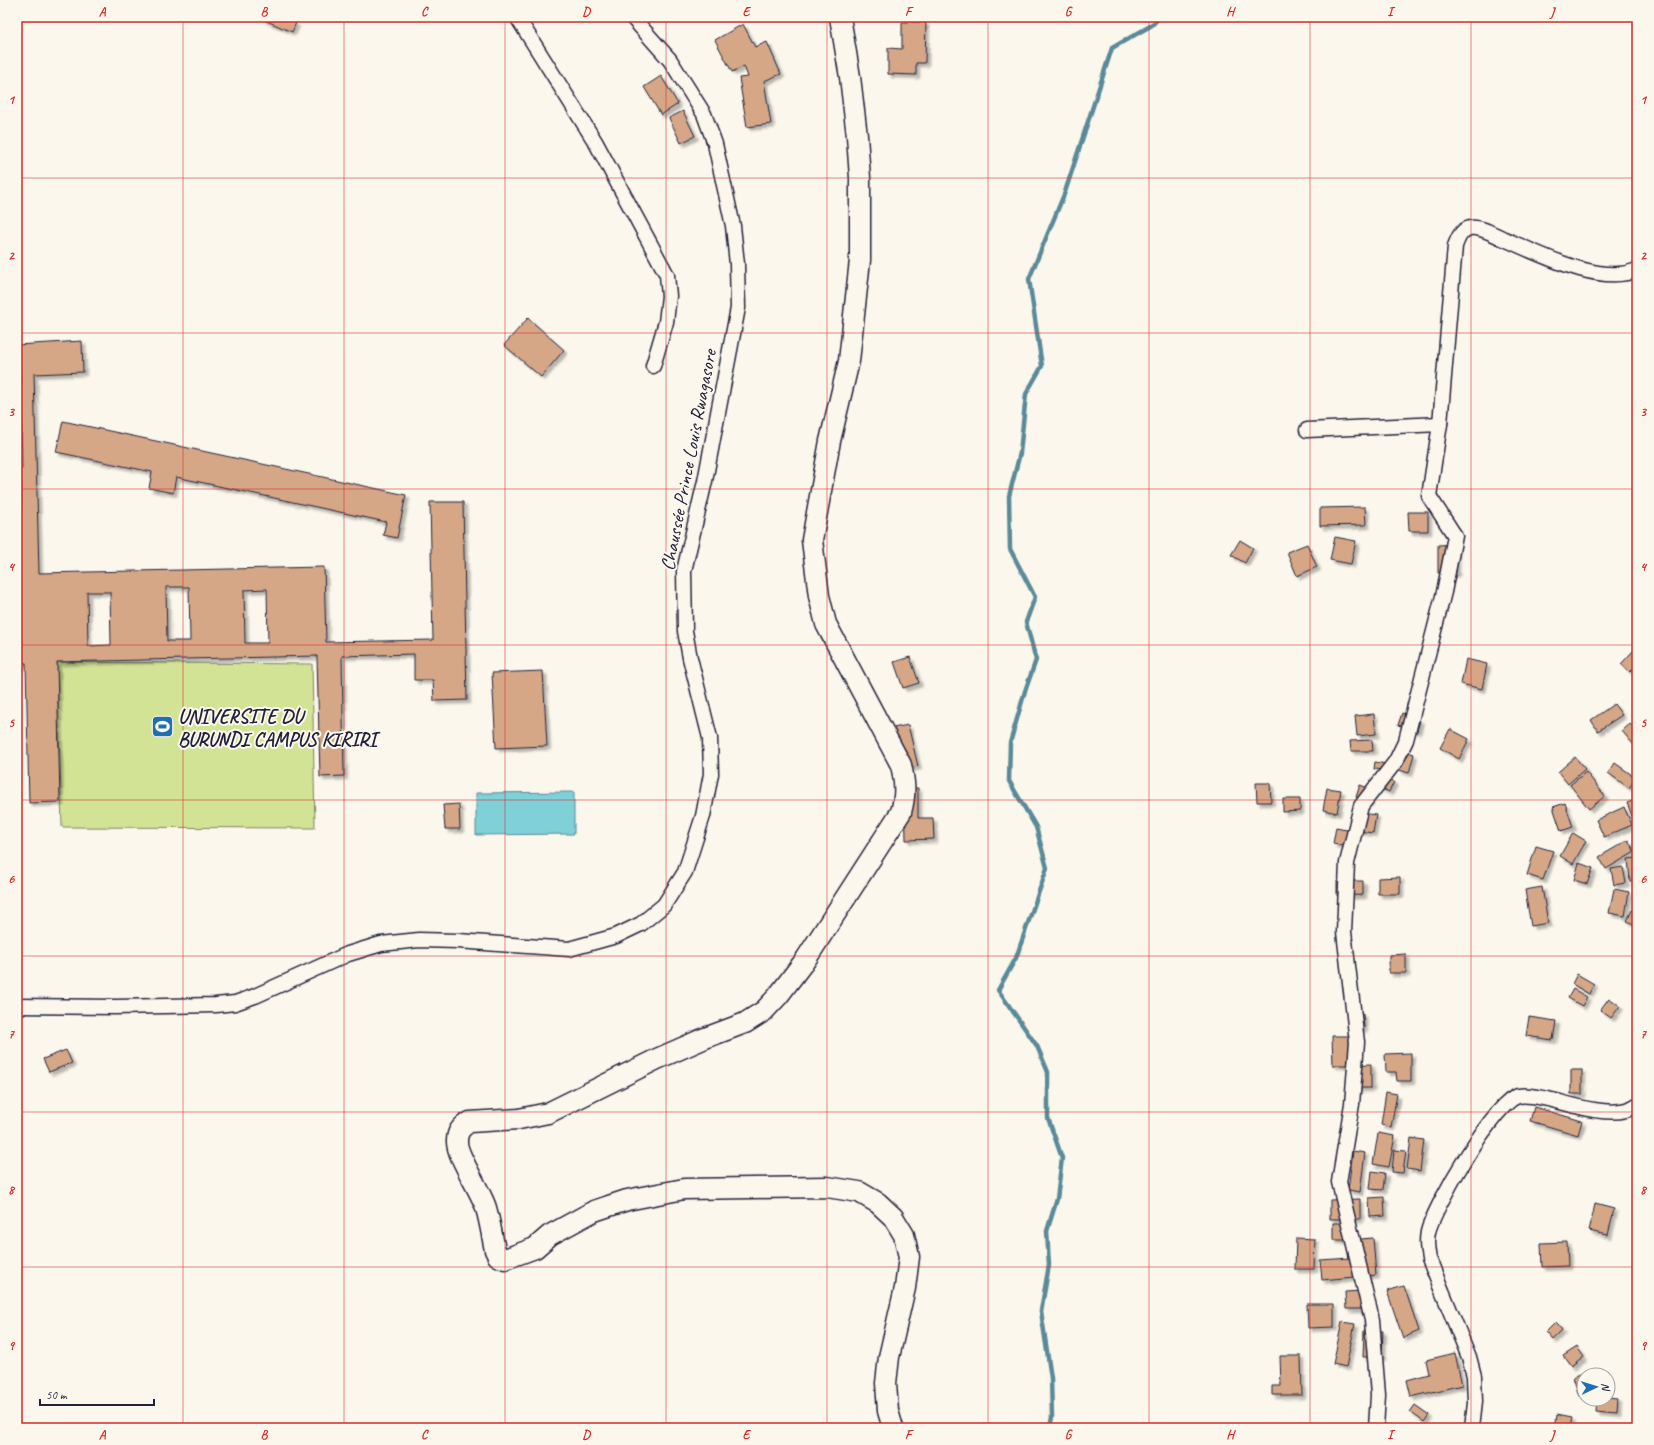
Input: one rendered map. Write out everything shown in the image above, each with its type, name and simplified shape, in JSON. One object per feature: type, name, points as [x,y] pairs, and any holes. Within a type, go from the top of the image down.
[{"type":"street","points":[[516,17],[596,143],[667,274],[669,296],[666,322],[653,366]]},
{"type":"street","name":"Chaussée Prince Louis Rwagasore","points":[[17,1006],[115,1007],[216,1005],[235,1003],[255,996],[348,954],[381,944],[419,940],[458,941],[569,949],[616,936],[641,924],[664,905],[685,872],[703,816],[711,774],[710,738],[685,632],[684,571],[705,481],[738,308],[737,264],[733,226],[716,151],[704,114],[670,60],[632,17]]},
{"type":"street","points":[[840,17],[850,77],[857,136],[860,178],[860,260],[849,361],[830,440],[812,540],[819,596],[826,624],[901,765],[905,782],[905,798],[901,812],[806,959],[778,996],[764,1011],[745,1023],[704,1038],[664,1056],[548,1113],[519,1119],[470,1122],[459,1130],[456,1142],[462,1159],[474,1180],[486,1207],[495,1250],[498,1256],[505,1259],[535,1248],[550,1235],[594,1211],[627,1200],[684,1189],[827,1187],[859,1192],[878,1203],[893,1217],[904,1235],[909,1257],[905,1288],[886,1383],[888,1411],[893,1428]]},
{"type":"street","points":[[1376,1428],[1378,1395],[1372,1320],[1340,1182],[1352,1104],[1357,1042],[1344,932],[1347,863],[1361,806],[1396,760],[1406,740],[1444,592],[1455,536],[1429,496],[1440,424],[1455,246],[1459,236],[1464,230],[1472,228],[1485,230],[1540,254],[1589,272],[1614,275],[1637,270]]},
{"type":"street","points":[[1307,430],[1440,424]]},
{"type":"street","points":[[1472,1428],[1475,1402],[1474,1376],[1469,1357],[1429,1259],[1426,1248],[1428,1232],[1436,1212],[1474,1145],[1489,1123],[1506,1103],[1518,1096],[1533,1096],[1607,1111],[1626,1110],[1637,1105]]},
{"type":"green space","points":[[57,662],[312,664],[315,828],[62,827]]},
{"type":"water","points":[[574,792],[574,834],[476,835],[476,793]]},
{"type":"building","points":[[263,17],[283,17],[296,23],[292,32],[262,19]]},
{"type":"building","points":[[902,22],[926,22],[925,63],[916,63],[916,75],[888,74],[888,48],[902,49]]},
{"type":"building","points":[[743,24],[755,47],[767,42],[781,74],[764,81],[771,124],[747,127],[739,78],[748,77],[744,66],[732,72],[715,40]]},
{"type":"building","points":[[661,76],[678,104],[661,115],[644,87]]},
{"type":"building","points":[[683,111],[695,136],[681,143],[669,118]]},
{"type":"building","points":[[528,318],[564,350],[541,377],[504,345]]},
{"type":"building","points":[[82,341],[83,372],[34,374],[39,573],[324,567],[326,642],[433,640],[430,502],[463,502],[467,700],[434,701],[433,680],[414,680],[414,654],[342,656],[344,776],[320,777],[317,656],[57,662],[60,802],[29,803],[26,663],[17,663],[17,658],[21,658],[19,555],[17,555],[17,508],[21,508],[21,484],[17,484],[17,469],[22,469],[20,374],[17,374],[17,345]],"holes":[[[166,587],[189,587],[190,641],[167,641]],[[267,589],[268,643],[245,643],[244,590]],[[87,592],[110,592],[111,645],[88,646]]]},
{"type":"building","points":[[63,421],[406,495],[397,538],[383,535],[386,522],[176,477],[173,493],[149,488],[152,472],[56,452]]},
{"type":"building","points":[[1365,507],[1366,525],[1320,526],[1320,508]]},
{"type":"building","points":[[1408,512],[1428,512],[1428,531],[1409,531]]},
{"type":"building","points":[[1335,537],[1356,541],[1351,564],[1330,560]]},
{"type":"building","points":[[1240,540],[1253,548],[1245,563],[1231,555]]},
{"type":"building","points":[[1307,544],[1317,567],[1297,576],[1287,552]]},
{"type":"building","points":[[1456,544],[1456,573],[1438,573],[1438,545]]},
{"type":"building","points":[[1633,651],[1637,655],[1637,665],[1630,672],[1621,664]]},
{"type":"building","points":[[910,657],[919,683],[903,688],[894,662]]},
{"type":"building","points":[[1466,659],[1487,664],[1482,689],[1461,684]]},
{"type":"building","points":[[543,671],[547,746],[496,748],[492,673]]},
{"type":"building","points":[[1614,704],[1622,715],[1598,731],[1591,720]]},
{"type":"building","points":[[1402,713],[1420,720],[1417,731],[1398,725]]},
{"type":"building","points":[[1374,714],[1376,734],[1357,736],[1355,716]]},
{"type":"building","points":[[1630,724],[1637,731],[1637,742],[1634,745],[1622,731]]},
{"type":"building","points":[[908,725],[918,766],[903,769],[893,728]]},
{"type":"building","points":[[1450,729],[1469,739],[1459,759],[1440,748]]},
{"type":"building","points":[[1372,740],[1373,751],[1351,751],[1350,741]]},
{"type":"building","points":[[1405,751],[1414,754],[1409,773],[1399,770]]},
{"type":"building","points":[[1575,757],[1585,769],[1568,784],[1558,772]]},
{"type":"building","points":[[1375,762],[1392,765],[1391,771],[1374,769]]},
{"type":"building","points":[[1615,763],[1636,778],[1629,788],[1608,773]]},
{"type":"building","points":[[1586,772],[1605,796],[1589,809],[1570,785]]},
{"type":"building","points":[[1380,774],[1394,782],[1389,792],[1374,785]]},
{"type":"building","points":[[1256,783],[1270,783],[1271,802],[1257,802]]},
{"type":"building","points":[[1360,785],[1374,790],[1369,802],[1356,797]]},
{"type":"building","points":[[905,788],[918,788],[918,818],[933,818],[934,839],[906,840]]},
{"type":"building","points":[[1327,788],[1341,790],[1337,813],[1323,810]]},
{"type":"building","points":[[1283,799],[1300,799],[1300,811],[1283,812]]},
{"type":"building","points":[[1635,800],[1637,803],[1636,826],[1627,803]]},
{"type":"building","points":[[1565,803],[1573,827],[1561,831],[1553,807]]},
{"type":"building","points":[[459,804],[460,829],[445,829],[443,805]]},
{"type":"building","points":[[1624,807],[1632,825],[1604,837],[1596,820]]},
{"type":"building","points":[[1354,812],[1376,815],[1373,833],[1352,830]]},
{"type":"building","points":[[1336,827],[1352,830],[1349,847],[1333,844]]},
{"type":"building","points":[[1573,833],[1586,841],[1573,864],[1560,856]]},
{"type":"building","points":[[1628,840],[1635,852],[1606,869],[1599,857]]},
{"type":"building","points":[[1536,846],[1553,851],[1543,880],[1527,875]]},
{"type":"building","points":[[1637,858],[1637,882],[1630,882],[1628,859]]},
{"type":"building","points":[[1579,863],[1593,868],[1587,884],[1574,880]]},
{"type":"building","points":[[1623,867],[1626,883],[1614,885],[1611,869]]},
{"type":"building","points":[[1400,877],[1400,894],[1378,894],[1378,878]]},
{"type":"building","points":[[1337,881],[1363,881],[1363,895],[1337,896]]},
{"type":"building","points":[[1542,887],[1548,923],[1531,926],[1525,890]]},
{"type":"building","points":[[1614,889],[1629,892],[1625,916],[1609,913]]},
{"type":"building","points":[[1632,910],[1637,912],[1637,926],[1627,921]]},
{"type":"building","points":[[1406,954],[1406,973],[1389,973],[1389,955]]},
{"type":"building","points":[[1577,974],[1594,984],[1589,994],[1572,984]]},
{"type":"building","points":[[1573,989],[1587,997],[1582,1006],[1568,998]]},
{"type":"building","points":[[1609,998],[1620,1006],[1611,1018],[1600,1010]]},
{"type":"building","points":[[1353,1014],[1363,1014],[1364,1028],[1354,1029]]},
{"type":"building","points":[[1529,1017],[1556,1021],[1553,1040],[1526,1036]]},
{"type":"building","points":[[1332,1036],[1350,1036],[1351,1065],[1333,1065]]},
{"type":"building","points":[[66,1050],[72,1063],[49,1072],[43,1059]]},
{"type":"building","points":[[1411,1053],[1411,1081],[1397,1081],[1396,1072],[1386,1072],[1385,1054]]},
{"type":"building","points":[[1371,1064],[1371,1088],[1351,1088],[1351,1065]]},
{"type":"building","points":[[1571,1070],[1582,1070],[1582,1094],[1571,1094]]},
{"type":"building","points":[[1386,1092],[1397,1094],[1391,1127],[1381,1125]]},
{"type":"building","points":[[1534,1107],[1582,1121],[1578,1135],[1530,1121]]},
{"type":"building","points":[[1378,1133],[1395,1136],[1389,1167],[1373,1164]]},
{"type":"building","points":[[1411,1138],[1424,1140],[1420,1171],[1407,1169]]},
{"type":"building","points":[[1394,1150],[1406,1151],[1403,1173],[1392,1172]]},
{"type":"building","points":[[1353,1151],[1365,1153],[1360,1192],[1348,1190]]},
{"type":"building","points":[[1372,1171],[1385,1173],[1383,1190],[1370,1189]]},
{"type":"building","points":[[1384,1197],[1385,1216],[1370,1217],[1369,1198]]},
{"type":"building","points":[[1360,1199],[1360,1219],[1330,1219],[1330,1200]]},
{"type":"building","points":[[1595,1204],[1614,1209],[1608,1235],[1589,1231]]},
{"type":"building","points":[[1333,1223],[1349,1223],[1348,1240],[1333,1240]]},
{"type":"building","points":[[1296,1238],[1315,1239],[1314,1269],[1295,1269]]},
{"type":"building","points":[[1373,1238],[1376,1275],[1322,1280],[1320,1260],[1350,1258],[1348,1240]]},
{"type":"building","points":[[1567,1242],[1568,1266],[1542,1267],[1541,1243]]},
{"type":"building","points":[[1404,1286],[1419,1331],[1403,1338],[1387,1291]]},
{"type":"building","points":[[1361,1291],[1361,1309],[1346,1309],[1345,1292]]},
{"type":"building","points":[[1307,1304],[1334,1304],[1334,1327],[1308,1328]]},
{"type":"building","points":[[1342,1322],[1355,1324],[1346,1367],[1333,1364]]},
{"type":"building","points":[[1555,1323],[1562,1331],[1553,1340],[1546,1332]]},
{"type":"building","points":[[1364,1330],[1383,1331],[1382,1357],[1363,1357]]},
{"type":"building","points":[[1577,1347],[1584,1357],[1571,1367],[1563,1356]]},
{"type":"building","points":[[1455,1353],[1462,1385],[1411,1397],[1407,1380],[1429,1374],[1426,1360]]},
{"type":"building","points":[[1280,1356],[1301,1356],[1302,1395],[1272,1395],[1272,1386],[1281,1386]]},
{"type":"building","points":[[1576,1376],[1576,1386],[1573,1377]]},
{"type":"building","points":[[1617,1399],[1616,1414],[1596,1412],[1596,1407],[1616,1407]]},
{"type":"building","points":[[1415,1405],[1429,1415],[1424,1422],[1410,1412]]},
{"type":"building","points":[[1557,1415],[1572,1418],[1570,1428],[1555,1428]]},
{"type":"waterway","points":[[1050,1428],[1052,1417],[1051,1378],[1041,1311],[1049,1265],[1047,1231],[1057,1199],[1062,1158],[1048,1118],[1048,1072],[1037,1046],[998,990],[1016,958],[1047,868],[1036,827],[1009,781],[1010,743],[1025,691],[1036,660],[1026,622],[1035,597],[1010,549],[1009,496],[1020,453],[1026,394],[1042,366],[1029,279],[1065,192],[1112,48],[1152,25],[1160,17]]},
{"type":"place","name":"UNIVERSITE DU BURUNDI CAMPUS KIRIRI","points":[[163,727]]}]
